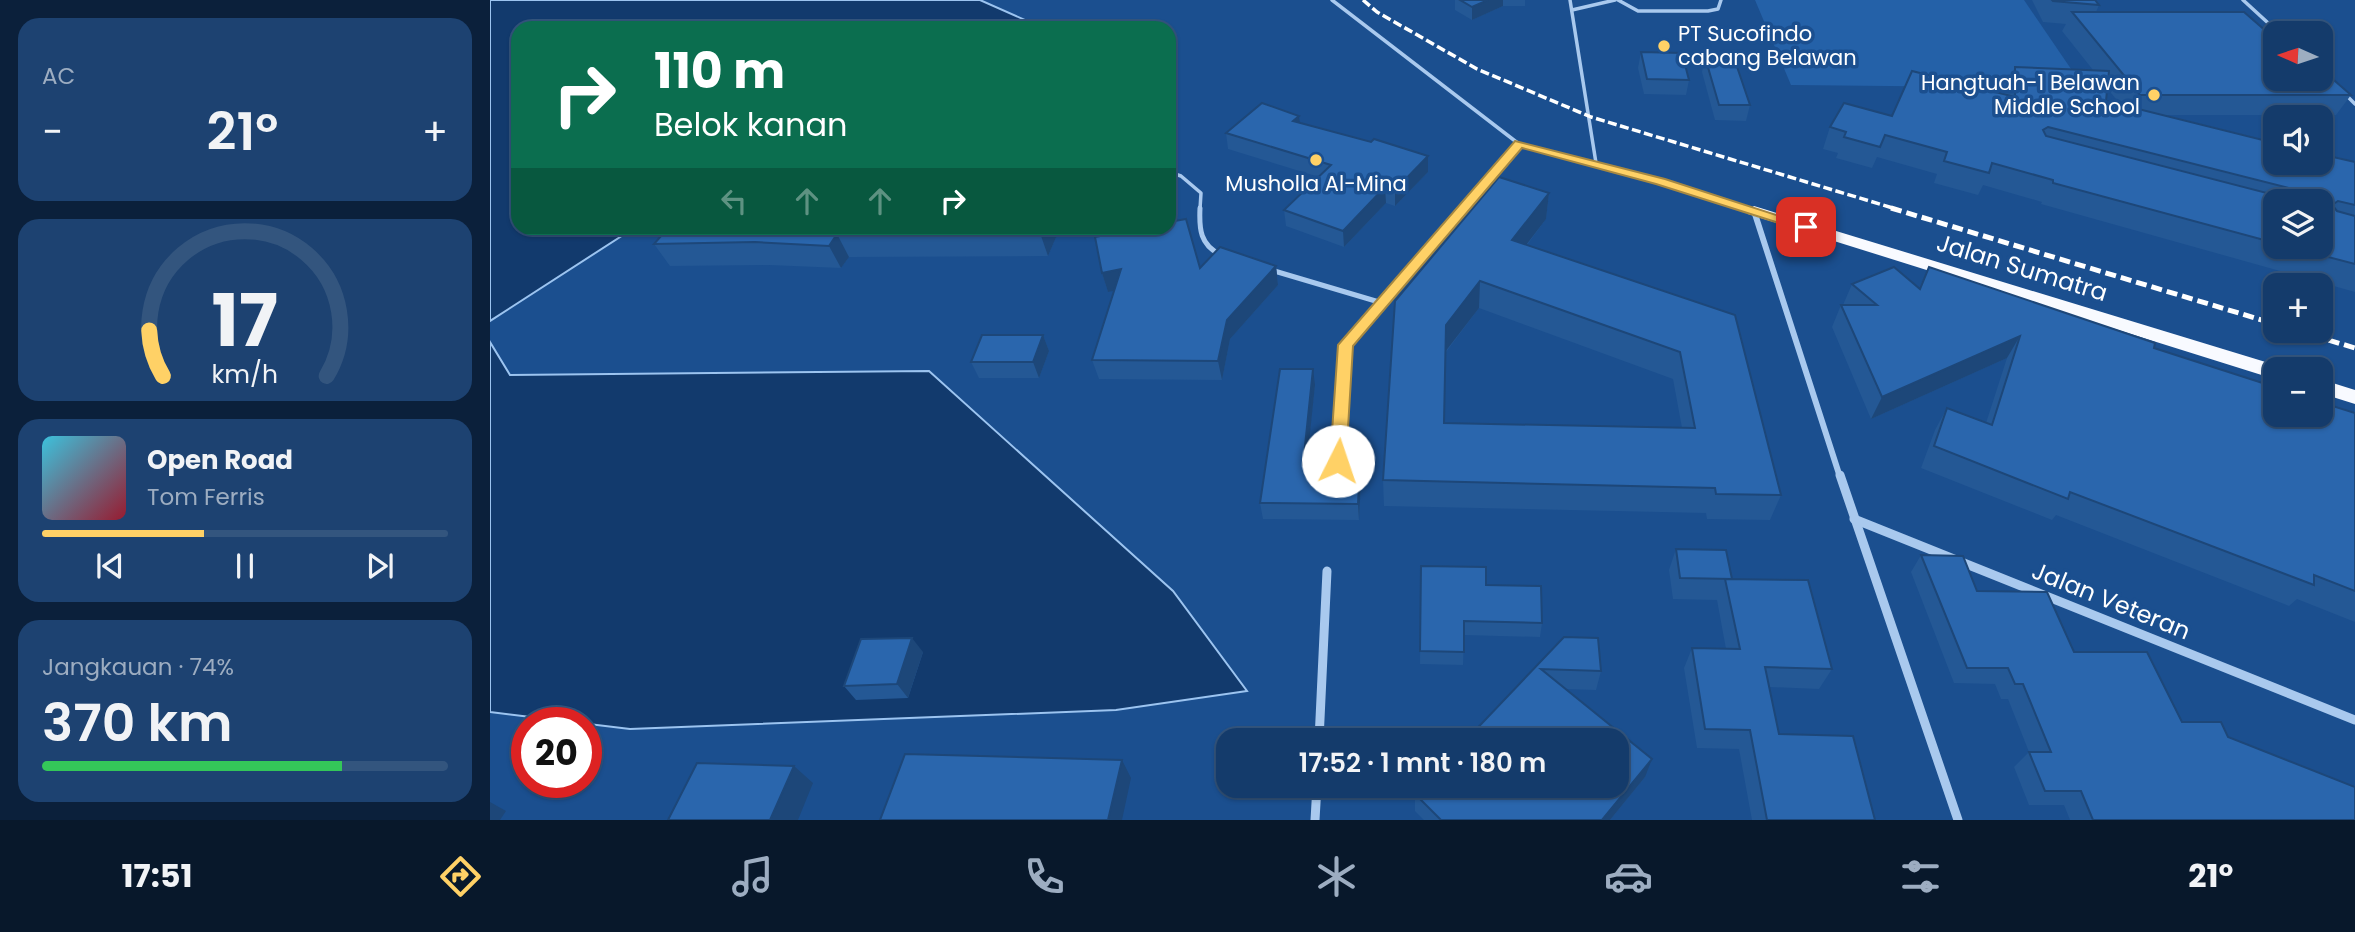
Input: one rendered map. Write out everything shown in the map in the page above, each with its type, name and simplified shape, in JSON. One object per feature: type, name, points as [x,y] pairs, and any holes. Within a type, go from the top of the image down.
[{"type":"highway","name":"Jalan Sumatra","points":[[1754,211],[2263,368]]},
{"type":"highway","points":[[2333,390],[2355,397]]},
{"type":"street","points":[[1754,211],[1854,519],[1958,820]]},
{"type":"street","name":"Jalan Veteran","points":[[1854,519],[2355,720]]},
{"type":"street","points":[[1320,728],[1327,571]]},
{"type":"street","points":[[1315,820],[1316,798]]},
{"type":"lane","points":[[1332,0],[1519,144],[1596,163],[1754,211]]},
{"type":"lane","points":[[1570,0],[1596,163]]},
{"type":"lane","points":[[1572,10],[1617,0],[1630,9],[1708,11],[1718,9],[1721,0]]},
{"type":"lane","points":[[2243,0],[2266,21]]},
{"type":"lane","points":[[2338,88],[2355,104]]},
{"type":"lane","points":[[1338,461],[1345,345],[1379,302],[1519,144]]},
{"type":"lane","points":[[1176,174],[1201,193],[1201,242],[1215,253],[1228,257]]},
{"type":"lane","points":[[1266,268],[1379,302]]},
{"type":"shaded area","points":[[490,0],[980,0],[1027,21],[511,21],[511,235],[623,235],[490,321]]},
{"type":"shaded area","points":[[1755,0],[2024,0],[2084,88],[1791,85]]},
{"type":"shaded area","points":[[490,342],[510,375],[929,371],[1173,591],[1247,691],[1116,710],[630,729],[602,726],[602,707],[511,707],[511,715],[490,712]]},
{"type":"building","points":[[1460,0],[1488,0],[1472,7]]},
{"type":"building","points":[[2095,0],[2099,5],[2053,1]]},
{"type":"building","points":[[2072,12],[2244,12],[2263,29],[2263,91],[2333,91],[2333,79],[2351,95],[2140,95]]},
{"type":"building","points":[[1641,52],[1682,53],[1689,80],[1647,79]]},
{"type":"building","points":[[1705,57],[1734,58],[1750,105],[1719,105]]},
{"type":"building","points":[[2015,67],[2109,71],[2106,101],[2263,140],[2263,175],[2333,175],[2333,157],[2355,162],[2355,205],[2338,201],[2333,204],[2333,189],[2293,189],[2048,127],[2043,130],[2046,136],[2263,192],[2263,240],[2053,183],[2053,180],[1992,163],[1989,173],[1944,161],[1947,152],[1885,135],[1880,147],[1844,137],[1846,132],[1830,127],[1844,103],[1892,116],[1912,71],[2015,97]]},
{"type":"building","points":[[1262,103],[1299,116],[1293,121],[1371,142],[1374,139],[1428,156],[1395,190],[1385,187],[1343,231],[1284,210],[1331,165],[1226,133]]},
{"type":"building","points":[[1499,177],[1549,193],[1512,240],[1735,315],[1781,495],[1716,494],[1715,488],[1383,480],[1395,301]],"holes":[[[1480,281],[1680,352],[1695,428],[1444,423],[1446,325]]]},
{"type":"building","points":[[2333,206],[2337,211],[2355,216],[2355,264],[2333,258]]},
{"type":"building","points":[[1186,219],[1200,268],[1220,247],[1276,266],[1227,320],[1218,361],[1092,360],[1121,269],[1102,273],[1095,237],[1176,235],[1176,221]]},
{"type":"building","points":[[662,235],[836,235],[829,246],[755,242],[654,244]]},
{"type":"building","points":[[1894,267],[1920,289],[1929,267],[2155,343],[2154,348],[2263,383],[2263,427],[2333,427],[2333,406],[2355,413],[2355,591],[2314,575],[2314,585],[2070,492],[2068,499],[1934,446],[1947,408],[1992,425],[2020,336],[1882,397],[1841,305],[1877,305],[1852,284]]},
{"type":"building","points":[[982,335],[1043,335],[1033,362],[971,362]]},
{"type":"building","points":[[1280,369],[1313,369],[1303,465],[1360,466],[1358,504],[1260,503]]},
{"type":"building","points":[[1676,549],[1726,550],[1732,579],[1680,578]]},
{"type":"building","points":[[1921,555],[1963,556],[1977,591],[2047,592],[2074,652],[2147,652],[2182,722],[2221,722],[2228,737],[2355,787],[2355,820],[2093,820],[2081,791],[2045,791],[2029,752],[2051,752],[2023,684],[2015,684],[2008,668],[1967,668]]},
{"type":"building","points":[[1421,566],[1486,567],[1486,585],[1541,586],[1542,623],[1464,621],[1464,652],[1420,651]]},
{"type":"building","points":[[1725,579],[1808,580],[1832,669],[1765,667],[1779,734],[1853,736],[1875,820],[1767,820],[1750,730],[1705,729],[1692,648],[1740,649]]},
{"type":"building","points":[[1564,637],[1598,638],[1601,671],[1541,669],[1614,728],[1477,728]]},
{"type":"building","points":[[912,638],[897,684],[844,686],[861,639]]},
{"type":"building","points":[[1629,740],[1652,759],[1629,787]]},
{"type":"building","points":[[905,754],[1122,760],[1108,820],[880,820]]},
{"type":"building","points":[[697,763],[794,766],[770,820],[668,820]]},
{"type":"building","points":[[1419,798],[1620,798],[1602,820],[1441,820]]},
{"type":"railway","points":[[1363,0],[1377,12],[1477,69],[1591,117],[1896,209]]},
{"type":"railway","points":[[1891,208],[2263,320]]},
{"type":"railway","points":[[2333,341],[2355,348]]},
{"type":"place","name":"PT Sucofindo cabang Belawan","points":[[1664,46]]},
{"type":"place","name":"Hangtuah-1 Belawan Middle School","points":[[2154,95]]},
{"type":"place","name":"Musholla Al-Mina","points":[[1316,160]]},
{"type":"route","points":[[1338,461],[1345,345],[1379,302],[1519,144],[1660,181],[1806,227]]}]
